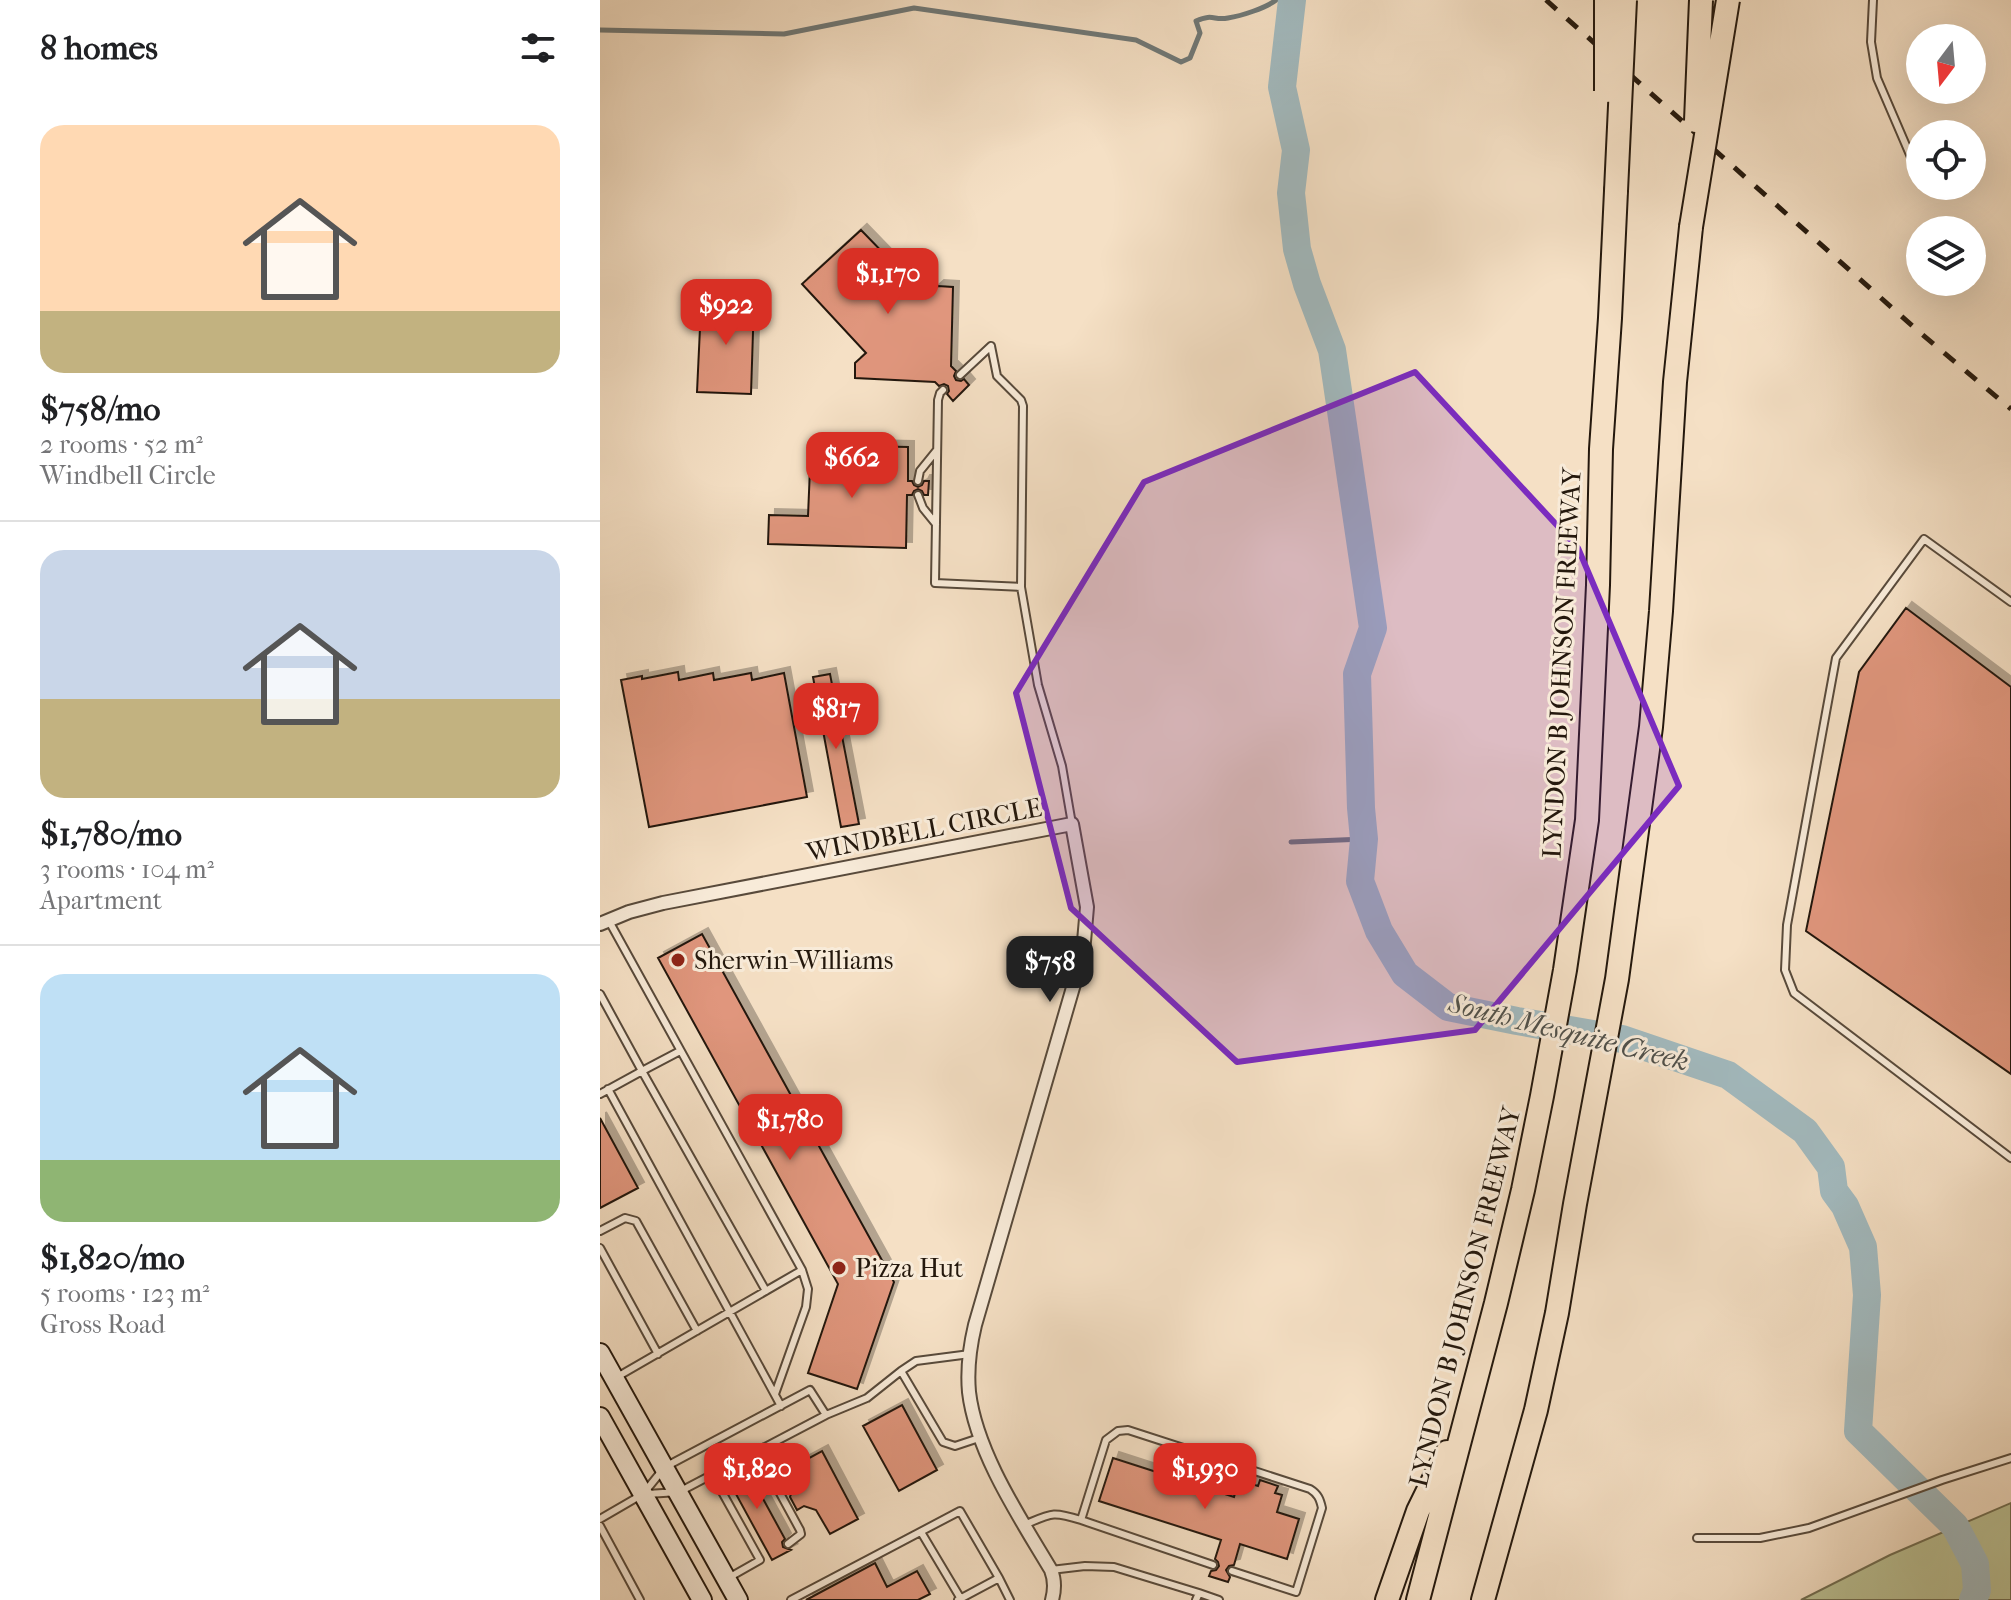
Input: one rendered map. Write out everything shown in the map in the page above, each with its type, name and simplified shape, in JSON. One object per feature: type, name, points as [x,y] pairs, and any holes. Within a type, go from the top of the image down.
[{"type":"highway","points":[[1606,0],[1610,183]]},
{"type":"highway","points":[[1610,183],[1625,0]]},
{"type":"highway","points":[[1497,1600],[1557,1313],[1617,979],[1651,727],[1675,382],[1691,227],[1701,0]]},
{"type":"highway","points":[[1691,227],[1728,0]]},
{"type":"highway","name":"LYNDON B JOHNSON FREEWAY","points":[[1418,1600],[1500,1289],[1542,1096],[1565,970],[1587,820],[1598,585],[1610,183]]},
{"type":"highway","points":[[1483,1600],[1536,1410]]},
{"type":"highway","points":[[1387,1600],[1418,1511],[1467,1412]]},
{"type":"main road","points":[[600,1354],[738,1600]]},
{"type":"main road","points":[[600,1417],[702,1600]]},
{"type":"street","name":"WINDBELL CIRCLE","points":[[604,922],[663,903],[1072,824],[1087,907],[1083,953],[975,1325],[969,1389],[981,1438],[1024,1525],[1051,1570],[1055,1588],[1052,1600]]},
{"type":"lane","points":[[1873,0],[1871,42],[1877,78],[1906,145]]},
{"type":"lane","points":[[960,375],[991,346],[997,376],[1021,400],[1023,406],[1021,587],[1038,685],[1062,766],[1072,824]]},
{"type":"lane","points":[[943,390],[938,400],[935,583],[1021,587]]},
{"type":"lane","points":[[918,481],[920,471],[937,450]]},
{"type":"lane","points":[[918,495],[923,508],[936,524]]},
{"type":"lane","points":[[2011,602],[1924,539],[1836,658],[1787,925],[1785,970],[1794,993],[2011,1158]]},
{"type":"lane","points":[[604,922],[802,1270],[808,1289],[806,1307],[775,1394]]},
{"type":"lane","points":[[600,994],[766,1291]]},
{"type":"lane","points":[[600,1094],[680,1051]]},
{"type":"lane","points":[[608,1089],[781,1406]]},
{"type":"lane","points":[[600,1231],[625,1218],[636,1221],[697,1331]]},
{"type":"lane","points":[[600,1248],[658,1354]]},
{"type":"lane","points":[[614,1379],[802,1270]]},
{"type":"lane","points":[[643,1494],[679,1492],[826,1415],[867,1398],[916,1361],[970,1354]]},
{"type":"lane","points":[[901,1371],[943,1442],[955,1446],[981,1438]]},
{"type":"lane","points":[[600,1519],[643,1494],[665,1467],[810,1390],[826,1415]]},
{"type":"lane","points":[[1081,1520],[1106,1440],[1118,1431],[1128,1430],[1316,1493],[1322,1508],[1296,1592],[1232,1571]]},
{"type":"lane","points":[[757,1451],[801,1534],[788,1544]]},
{"type":"lane","points":[[1697,1538],[1760,1538],[1809,1528],[2011,1458]]},
{"type":"lane","points":[[712,1474],[760,1560]]},
{"type":"lane","points":[[791,1600],[960,1511],[1010,1600]]},
{"type":"lane","points":[[1024,1525],[1060,1513],[1213,1565]]},
{"type":"lane","points":[[600,1526],[640,1600]]},
{"type":"lane","points":[[921,1532],[959,1599],[999,1578]]},
{"type":"lane","points":[[727,1579],[769,1555]]},
{"type":"lane","points":[[1051,1570],[1114,1567],[1198,1596],[1219,1600]]},
{"type":"highlighted area","points":[[1415,372],[1578,548],[1679,786],[1475,1030],[1237,1062],[1071,908],[1016,693],[1144,482]]},
{"type":"green space","points":[[2011,1503],[2011,1600],[1801,1600],[1890,1555]]},
{"type":"building","points":[[861,230],[926,297],[938,286],[953,287],[951,366],[956,371],[956,380],[964,379],[969,385],[953,401],[947,394],[948,386],[944,384],[855,378],[855,363],[866,353],[802,284]]},
{"type":"building","points":[[704,299],[754,301],[751,394],[697,392]]},
{"type":"building","points":[[811,445],[908,447],[908,481],[918,487],[929,481],[928,495],[918,489],[907,495],[906,548],[768,544],[769,515],[808,516]]},
{"type":"building","points":[[1906,608],[2011,687],[2011,1074],[1806,931],[1859,672]]},
{"type":"building","points":[[678,672],[679,680],[713,673],[714,680],[751,673],[752,680],[784,673],[807,797],[649,827],[621,680]]},
{"type":"building","points":[[830,674],[859,824],[841,827],[813,677]]},
{"type":"building","points":[[702,934],[894,1282],[857,1389],[808,1373],[838,1284],[658,958]]},
{"type":"building","points":[[600,1118],[638,1188],[600,1208]]},
{"type":"building","points":[[902,1405],[937,1470],[899,1491],[863,1426]]},
{"type":"building","points":[[822,1451],[858,1519],[830,1534],[816,1510],[804,1506],[797,1510],[790,1497],[795,1483],[787,1470]]},
{"type":"building","points":[[1113,1458],[1234,1497],[1239,1480],[1258,1486],[1260,1480],[1278,1486],[1275,1493],[1282,1495],[1277,1512],[1299,1519],[1287,1559],[1240,1544],[1234,1565],[1226,1570],[1230,1577],[1228,1582],[1209,1576],[1219,1566],[1215,1559],[1221,1540],[1099,1501]]},
{"type":"building","points":[[744,1464],[785,1539],[783,1547],[791,1550],[772,1560],[725,1474]]},
{"type":"building","points":[[875,1563],[887,1587],[917,1571],[930,1594],[918,1600],[806,1600]]},
{"type":"waterway","points":[[600,30],[784,34],[914,8],[1136,40],[1181,62],[1190,58],[1200,33],[1196,21],[1240,15],[1276,0]]},
{"type":"waterway","name":"South Mesquite Creek","points":[[1292,0],[1282,87],[1296,150],[1291,193],[1297,249],[1332,350],[1373,628],[1357,674],[1364,839],[1360,881],[1379,931],[1405,974],[1448,1007],[1622,1039],[1728,1075],[1805,1131],[1831,1167],[1834,1191],[1845,1206],[1863,1247],[1867,1295],[1858,1431],[1955,1526],[1975,1564],[1977,1590],[1973,1600]]},
{"type":"waterway","points":[[1291,842],[1364,839]]},
{"type":"railway","points":[[1546,0],[1917,330],[2011,409]]},
{"type":"place","name":"Sherwin-Williams","points":[[678,960]]},
{"type":"place","name":"Pizza Hut","points":[[839,1268]]}]
